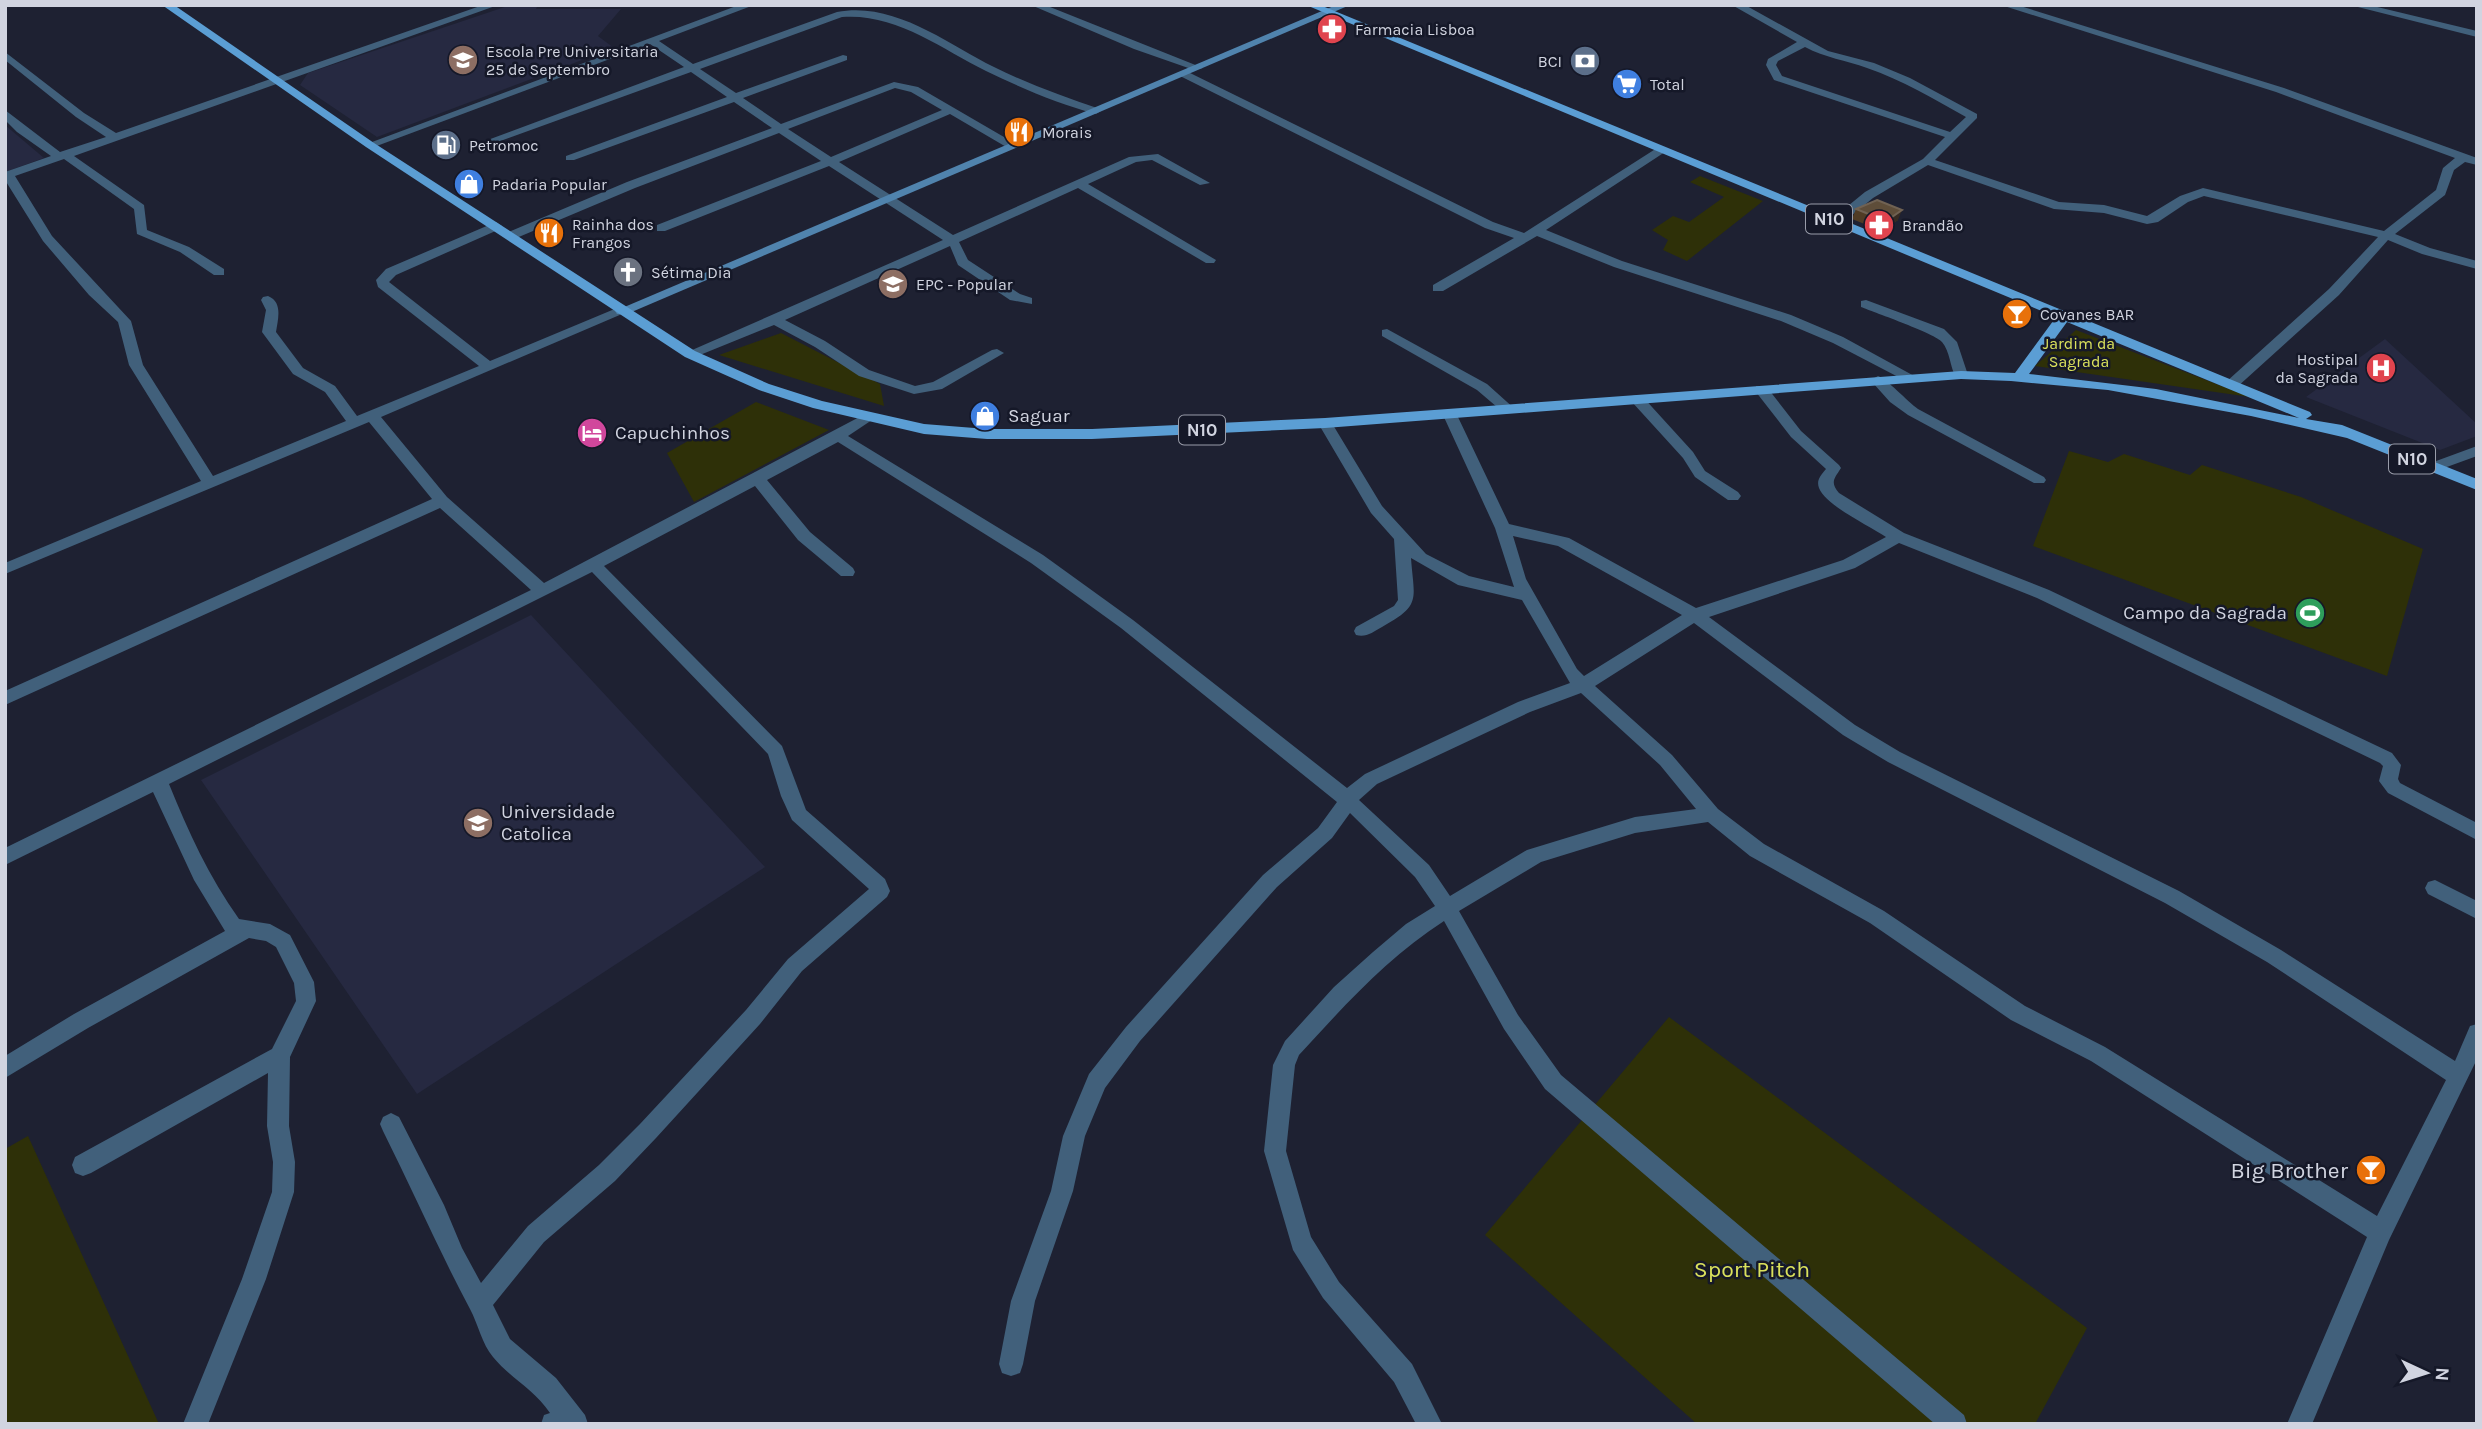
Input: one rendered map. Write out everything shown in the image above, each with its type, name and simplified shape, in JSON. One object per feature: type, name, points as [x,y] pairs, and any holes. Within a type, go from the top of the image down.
[{"type":"main road","name":"N10","points":[[167,5],[370,145],[690,354],[764,387],[818,405],[923,429],[987,434],[1105,434],[1325,423],[1961,375],[2020,376],[2123,386],[2347,433]]},
{"type":"main road","name":"N10","points":[[1311,5],[2477,485]]},
{"type":"main road","points":[[2020,376],[2064,316]]},
{"type":"street","points":[[210,484],[136,365],[124,321],[94,292],[47,238],[6,175],[493,5]]},
{"type":"street","points":[[370,145],[749,5]]},
{"type":"street","points":[[1036,5],[1138,47],[1198,68]]},
{"type":"street","points":[[5,569],[1345,5]]},
{"type":"street","points":[[1737,5],[1824,53],[1897,76],[1973,116],[1927,161],[1869,195],[1836,222]]},
{"type":"street","points":[[2006,5],[2280,90],[2477,162]]},
{"type":"street","points":[[2355,5],[2477,34]]},
{"type":"street","points":[[491,141],[841,14],[862,12],[924,32],[1003,75],[1054,98],[1096,111]]},
{"type":"street","points":[[651,40],[738,97],[779,130],[952,240],[960,252],[962,262],[1015,297],[1027,301]]},
{"type":"street","points":[[1804,43],[1773,59],[1771,65],[1778,78],[1952,136]]},
{"type":"street","points":[[5,55],[80,115],[114,137]]},
{"type":"street","points":[[570,158],[844,58]]},
{"type":"street","points":[[1184,74],[1489,225],[1523,237]]},
{"type":"street","points":[[510,236],[619,190],[894,85],[914,89],[1012,146]]},
{"type":"street","points":[[662,228],[830,162],[951,110]]},
{"type":"street","points":[[5,113],[21,130],[79,167],[110,183],[140,208],[141,231],[149,237],[180,247],[219,272]]},
{"type":"street","points":[[1438,288],[1523,237],[1537,232],[1661,150]]},
{"type":"street","points":[[690,354],[775,320],[1133,159],[1149,155],[1204,183]]},
{"type":"street","points":[[2231,385],[2334,292],[2386,235],[2441,192],[2449,168],[2464,158]]},
{"type":"street","points":[[1927,161],[2058,206],[2104,209],[2150,220],[2184,199],[2203,192],[2212,193],[2386,235],[2426,251],[2477,265]]},
{"type":"street","points":[[1080,184],[1210,260]]},
{"type":"street","points":[[488,366],[410,306],[383,284],[382,280],[391,272],[496,226]]},
{"type":"street","points":[[1537,232],[1618,264],[1786,318],[1838,340],[1909,377]]},
{"type":"street","points":[[268,300],[273,310],[269,332],[275,343],[298,371],[330,389],[354,422]]},
{"type":"street","points":[[1866,304],[1904,321],[1939,332],[1950,342],[1961,375]]},
{"type":"street","points":[[775,320],[820,344],[864,373],[914,390],[937,386],[997,353]]},
{"type":"street","points":[[1387,334],[1482,387],[1509,410]]},
{"type":"street","points":[[1878,380],[1895,399],[1913,412],[2039,480]]},
{"type":"street","points":[[1761,389],[1796,434],[1834,468],[1825,482],[1834,497],[1898,537],[2043,594],[2379,754],[2392,765],[2388,781],[2394,788],[2477,832]]},
{"type":"street","points":[[1637,398],[1688,455],[1700,474],[1733,496]]},
{"type":"street","points":[[371,415],[442,501],[543,592]]},
{"type":"street","points":[[1450,415],[1503,528],[1518,579],[1571,674],[1666,760],[1711,814],[1758,850],[1877,917],[2018,1013],[2098,1054],[2381,1232]]},
{"type":"street","points":[[5,857],[543,592],[838,436],[867,417]]},
{"type":"street","points":[[1325,423],[1376,509],[1430,565],[1464,581],[1528,596]]},
{"type":"street","points":[[838,436],[1037,559],[1127,624],[1331,784],[1422,871],[1447,908],[1511,1022],[1553,1082],[1955,1424]]},
{"type":"street","points":[[2433,467],[2477,451]]},
{"type":"street","points":[[757,478],[804,536],[847,572]]},
{"type":"street","points":[[5,699],[442,501]]},
{"type":"street","points":[[1503,528],[1563,542],[1695,615],[1849,730],[1905,762],[2172,897],[2467,1068]]},
{"type":"street","points":[[1011,1364],[1023,1301],[1062,1191],[1074,1136],[1097,1081],[1133,1034],[1270,881],[1325,833],[1356,790],[1371,779],[1513,712],[1583,685],[1695,615],[1849,564],[1898,537]]},
{"type":"street","points":[[1362,631],[1400,610],[1406,601],[1402,538]]},
{"type":"street","points":[[480,1303],[536,1234],[607,1173],[648,1131],[753,1017],[795,965],[880,891],[878,885],[799,815],[776,751],[594,565]]},
{"type":"street","points":[[158,782],[188,853],[224,914],[233,926],[270,933],[283,941],[304,982],[306,1001],[279,1056],[278,1126],[284,1162],[284,1192],[254,1279],[195,1424]]},
{"type":"street","points":[[1430,1424],[1403,1373],[1331,1290],[1301,1242],[1275,1151],[1281,1079],[1292,1048],[1342,994],[1413,930],[1534,856],[1635,825],[1711,814]]},
{"type":"street","points":[[2435,888],[2477,911]]},
{"type":"street","points":[[5,1068],[102,1009],[247,929]]},
{"type":"street","points":[[2299,1424],[2381,1232],[2467,1068],[2477,1033]]},
{"type":"street","points":[[83,1165],[279,1056]]},
{"type":"street","points":[[391,1125],[436,1213],[453,1256],[480,1303],[501,1348],[547,1387],[567,1422]]},
{"type":"shaded area","name":"Escola Pre Universitaria 25 de Septembro","points":[[511,5],[538,5],[536,9],[621,9],[598,36],[614,48],[377,137],[300,85],[308,73]]},
{"type":"shaded area","points":[[5,125],[44,158],[5,172]]},
{"type":"shaded area","name":"Hostipal da Sagrada","points":[[2385,339],[2477,424],[2477,436],[2440,450],[2306,397]]},
{"type":"shaded area","name":"Universidade Catolica","points":[[531,615],[765,867],[417,1094],[201,780]]},
{"type":"green space","points":[[1700,176],[1763,201],[1687,261],[1663,250],[1668,240],[1652,230],[1673,216],[1689,222],[1724,197],[1690,182]]},
{"type":"green space","name":"Jardim da Sagrada","points":[[2076,330],[2250,397],[2035,366]]},
{"type":"green space","points":[[781,333],[880,384],[884,406],[719,355]]},
{"type":"green space","points":[[756,402],[829,430],[694,502],[667,453]]},
{"type":"green space","name":"Campo da Sagrada","points":[[2069,451],[2108,462],[2124,454],[2190,475],[2202,465],[2301,497],[2423,549],[2387,676],[2033,546]]},
{"type":"green space","name":"Sport Pitch","points":[[1669,1017],[2087,1328],[2035,1424],[1697,1424],[1485,1235]]},
{"type":"green space","points":[[28,1136],[159,1424],[5,1424],[5,1149]]},
{"type":"building","points":[[1877,200],[1902,210],[1886,221],[1856,209]]},
{"type":"place","name":"Farmacia Lisboa","points":[[1332,29]]},
{"type":"place","name":"Escola Pre Universitaria 25 de Septembro","points":[[463,60]]},
{"type":"place","name":"BCI","points":[[1585,61]]},
{"type":"place","name":"Total","points":[[1627,84]]},
{"type":"place","name":"Morais","points":[[1019,132]]},
{"type":"place","name":"Petromoc","points":[[446,145]]},
{"type":"place","name":"Padaria Popular","points":[[469,184]]},
{"type":"place","name":"Brandão","points":[[1879,225]]},
{"type":"place","name":"Rainha dos Frangos","points":[[549,233]]},
{"type":"place","name":"Sétima Dia","points":[[628,272]]},
{"type":"place","name":"EPC - Popular","points":[[893,284]]},
{"type":"place","name":"Covanes BAR","points":[[2017,314]]},
{"type":"place","name":"Hostipal da Sagrada","points":[[2381,368]]},
{"type":"place","name":"Saguar","points":[[985,416]]},
{"type":"place","name":"Capuchinhos","points":[[592,433]]},
{"type":"place","name":"Campo da Sagrada","points":[[2310,613]]},
{"type":"place","name":"Universidade Catolica","points":[[478,823]]},
{"type":"place","name":"Big Brother","points":[[2371,1170]]}]
